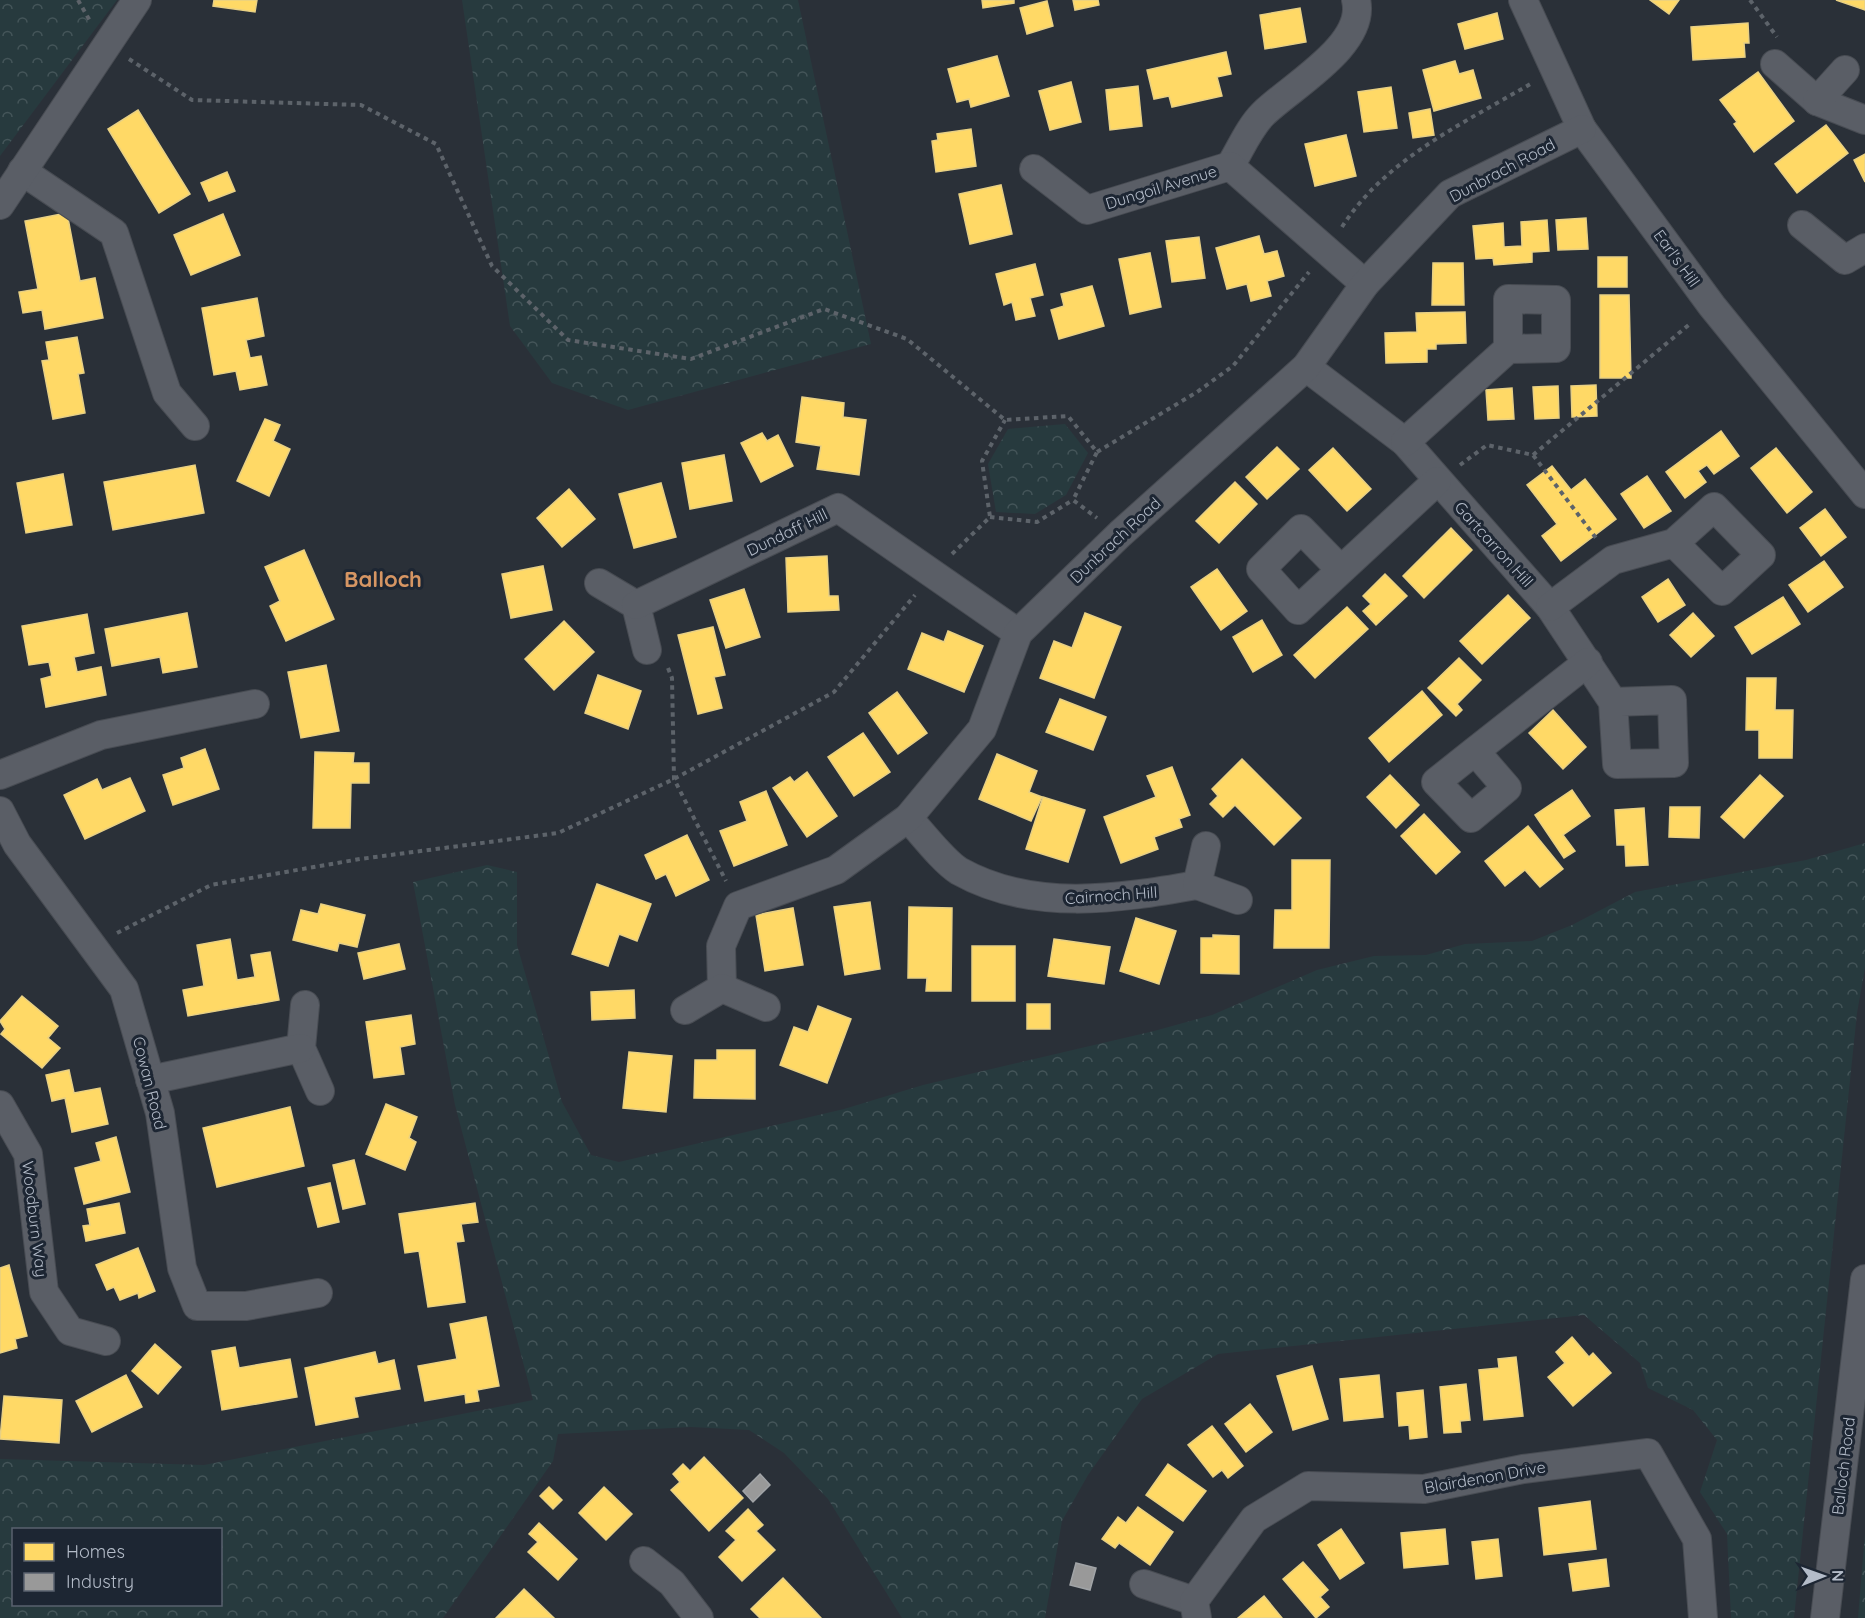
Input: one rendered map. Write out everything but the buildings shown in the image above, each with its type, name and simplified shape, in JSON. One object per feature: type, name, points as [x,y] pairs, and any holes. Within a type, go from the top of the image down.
[{"type":"street","points":[[0,205],[59,113],[137,0]]},
{"type":"street","name":"Dungoil Avenue","points":[[1034,169],[1087,210],[1230,166],[1261,116],[1344,45],[1358,9],[1356,0]]},
{"type":"street","name":"Earl's Hill","points":[[1523,0],[1582,129],[1712,306],[1860,479]]},
{"type":"street","points":[[1775,64],[1817,101],[1865,120]]},
{"type":"street","points":[[1817,101],[1845,70]]},
{"type":"street","name":"Dunbrach Road","points":[[738,906],[836,870],[908,818],[981,729],[1018,633],[1120,534],[1305,367],[1365,284],[1450,194],[1582,129]]},
{"type":"street","name":"Dungoil Avenue","points":[[1230,166],[1365,284]]},
{"type":"street","points":[[22,171],[114,233],[167,393],[195,426]]},
{"type":"street","points":[[1802,225],[1845,260],[1865,248]]},
{"type":"street","points":[[1405,442],[1508,349]]},
{"type":"street","name":"Gartcarron Hill","points":[[1305,367],[1405,442],[1550,608],[1613,702]]},
{"type":"street","points":[[1340,569],[1437,481]]},
{"type":"street","name":"Dundaff Hill","points":[[636,605],[838,508],[1018,633]]},
{"type":"street","points":[[1550,608],[1613,560],[1674,543]]},
{"type":"street","points":[[599,583],[636,605],[647,650]]},
{"type":"street","points":[[1475,750],[1588,662]]},
{"type":"street","points":[[0,776],[101,735],[255,704]]},
{"type":"street","name":"Cowan Road","points":[[0,811],[17,844],[124,989],[160,1113],[182,1268],[197,1306],[246,1305],[318,1293]]},
{"type":"street","name":"Cairnoch Hill","points":[[908,818],[957,870],[1017,895],[1070,900],[1149,894],[1197,885]]},
{"type":"street","points":[[1206,846],[1197,885],[1238,900]]},
{"type":"street","points":[[722,988],[721,946],[738,906]]},
{"type":"street","points":[[722,988],[766,1006]]},
{"type":"street","points":[[685,1010],[722,988]]},
{"type":"street","points":[[304,1005],[301,1048],[320,1091]]},
{"type":"street","points":[[150,1080],[301,1048]]},
{"type":"street","name":"Woodburn Way","points":[[0,1105],[28,1154],[44,1292],[70,1330],[106,1341]]},
{"type":"street","name":"Balloch Road","points":[[1825,1618],[1865,1279]]},
{"type":"street","name":"Blairdenon Drive","points":[[1144,1584],[1195,1610],[1254,1519],[1308,1486],[1424,1489],[1523,1469],[1648,1453],[1697,1539],[1703,1618]]},
{"type":"street","points":[[644,1561],[672,1583],[699,1618]]},
{"type":"path","points":[[1750,0],[1783,46],[1775,64]]},
{"type":"path","points":[[106,44],[192,100],[361,105],[436,144],[492,266],[568,340],[691,359],[824,309],[907,339],[1005,420],[1068,416],[1097,452],[1073,500],[1037,522],[990,517]]},
{"type":"path","points":[[1533,455],[1712,306]]},
{"type":"path","points":[[990,517],[982,461],[1005,420]]},
{"type":"path","points":[[1437,481],[1487,445],[1533,455],[1613,560]]},
{"type":"path","points":[[1073,500],[1120,534]]},
{"type":"path","points":[[92,946],[211,885],[360,859],[558,833],[674,779],[834,692],[932,574],[990,517]]},
{"type":"path","points":[[647,650],[659,647],[672,678],[674,779],[738,906]]},
{"type":"green space","points":[[0,0],[117,0],[0,156]]},
{"type":"green space","points":[[462,0],[798,0],[871,344],[628,410],[552,383],[510,326]]},
{"type":"green space","points":[[1065,424],[1088,453],[1066,495],[1035,514],[996,512],[988,464],[1008,429]]},
{"type":"green space","points":[[1865,843],[1865,968],[1857,1013],[1794,1618],[1731,1618],[1727,1534],[1700,1492],[1717,1440],[1693,1410],[1648,1388],[1640,1363],[1584,1315],[1218,1354],[1142,1399],[1088,1475],[1062,1521],[1045,1618],[902,1618],[828,1499],[784,1453],[749,1430],[691,1427],[558,1434],[553,1461],[443,1618],[0,1618],[0,1459],[204,1465],[533,1400],[455,1105],[413,882],[487,865],[517,872],[517,945],[562,1102],[591,1155],[619,1162],[844,1109],[923,1085],[1154,1031],[1212,1015],[1317,970],[1374,956],[1426,955],[1465,944],[1532,941],[1572,925],[1635,892],[1806,860]]},
{"type":"green space","points":[[1865,1533],[1865,1618],[1858,1618]]},
{"type":"district","name":"Balloch","points":[[383,579]]}]
